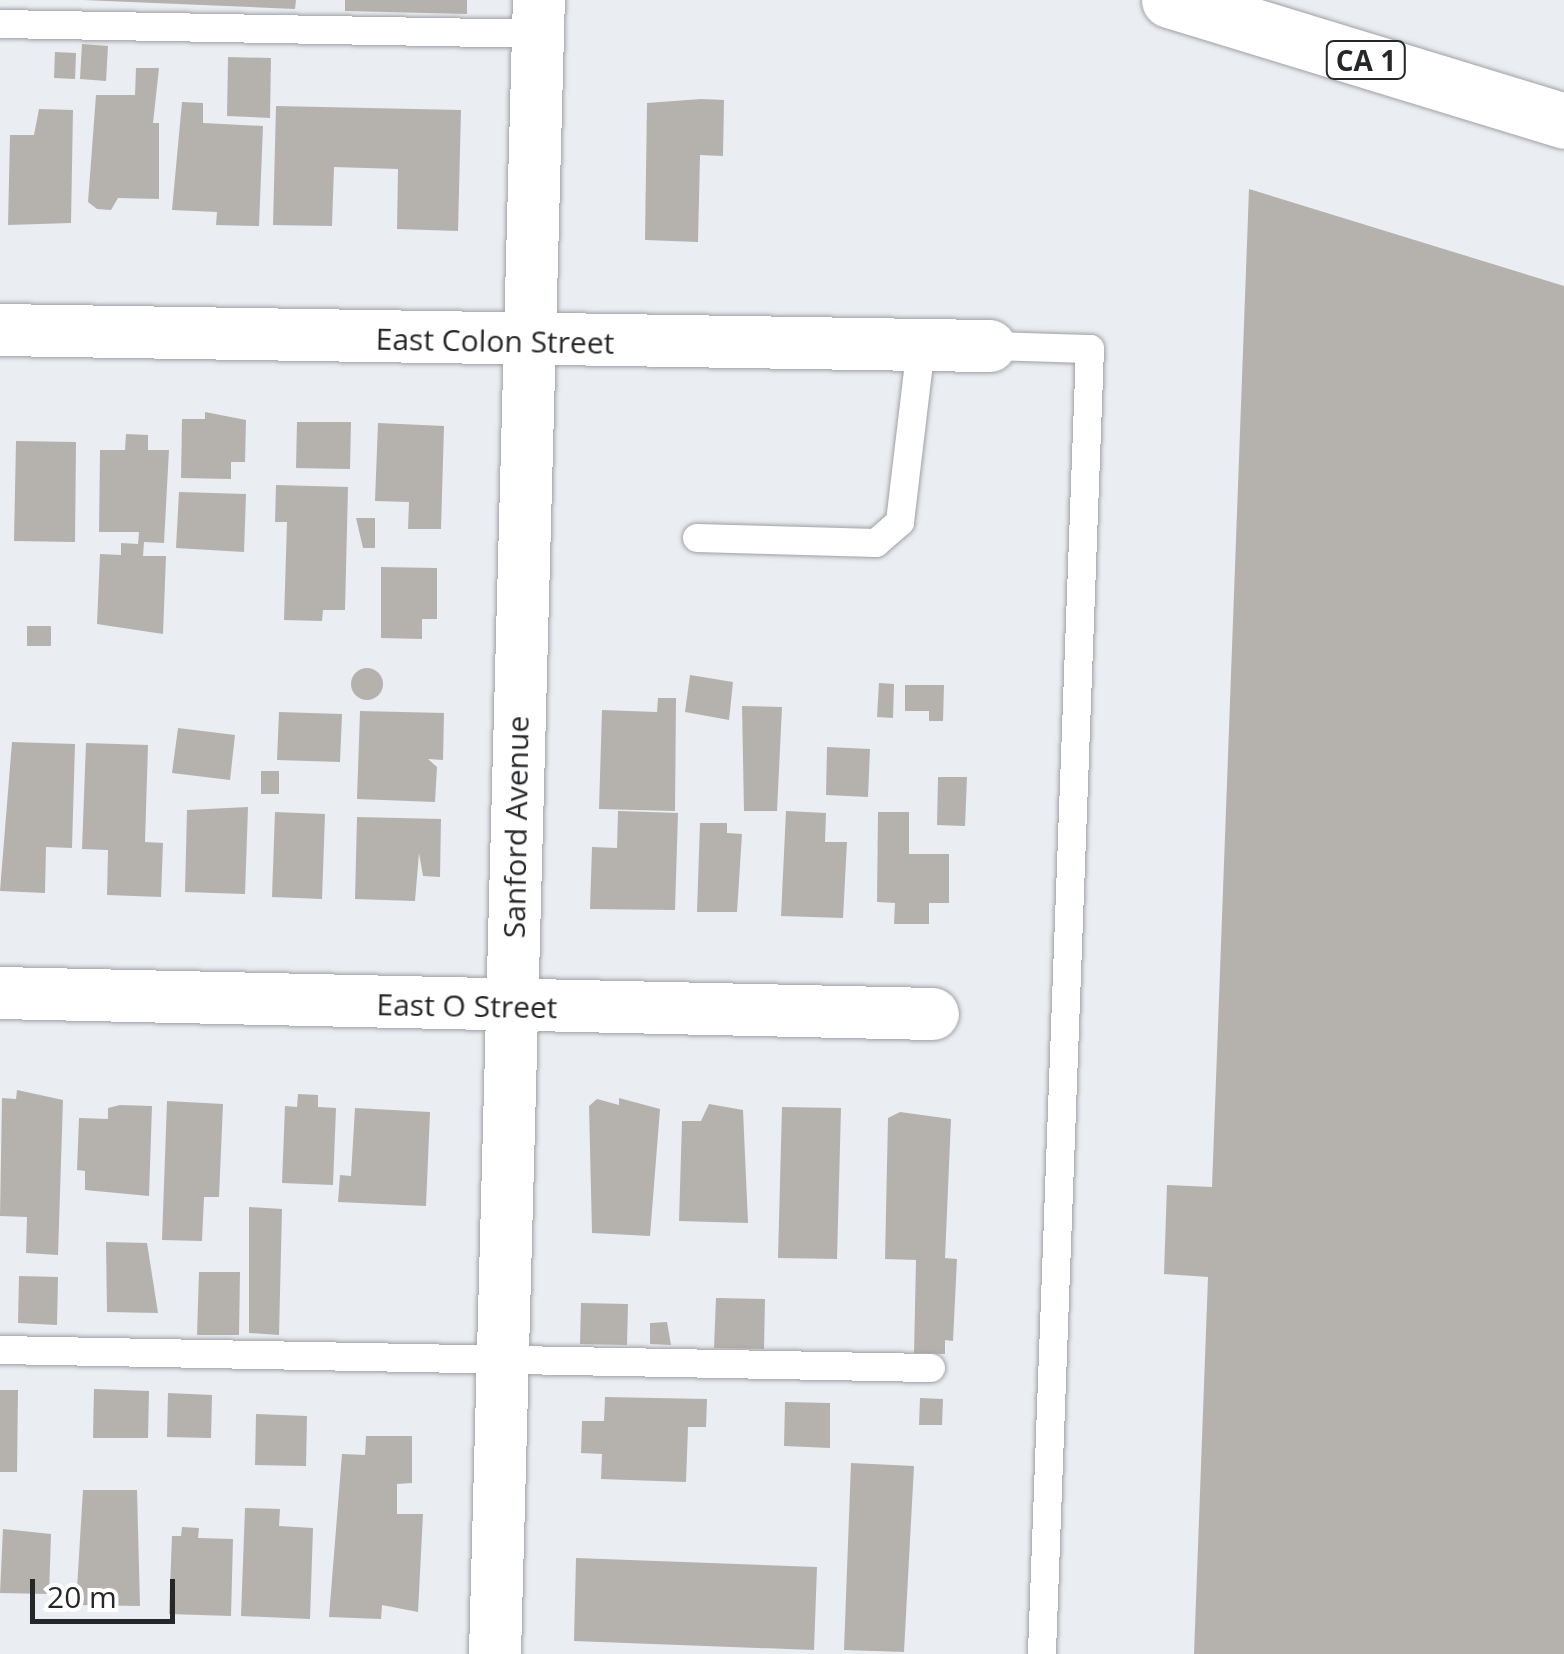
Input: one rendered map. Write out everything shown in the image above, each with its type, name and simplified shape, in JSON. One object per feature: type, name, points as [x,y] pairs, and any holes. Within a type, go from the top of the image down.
[{"type":"highway","name":"CA 1","points":[[1169,0],[1564,120]]},
{"type":"street","name":"Sanford Avenue","points":[[495,1654],[538,17]]},
{"type":"street","name":"East Colon Street","points":[[0,330],[528,343],[990,346]]},
{"type":"street","name":"East O Street","points":[[0,993],[933,1014]]},
{"type":"lane","points":[[0,24],[538,17]]},
{"type":"lane","points":[[697,538],[876,543],[900,522],[921,346]]},
{"type":"lane","points":[[990,346],[1090,349],[1042,1654]]},
{"type":"lane","points":[[0,1350],[931,1368]]},
{"type":"building","points":[[83,0],[296,0],[295,9]]},
{"type":"building","points":[[345,0],[467,0],[467,14],[345,11]]},
{"type":"building","points":[[82,44],[108,46],[106,81],[80,79]]},
{"type":"building","points":[[55,52],[76,53],[75,79],[54,78]]},
{"type":"building","points":[[228,57],[271,58],[270,118],[227,116]]},
{"type":"building","points":[[136,68],[159,68],[153,123],[159,123],[159,199],[118,198],[111,210],[97,209],[88,202],[96,95],[135,95]]},
{"type":"building","points":[[724,100],[723,156],[700,155],[698,242],[645,240],[647,103]]},
{"type":"building","points":[[182,102],[203,103],[203,123],[263,126],[259,226],[216,225],[217,212],[172,210]]},
{"type":"building","points":[[276,106],[461,110],[458,231],[397,229],[398,169],[334,167],[332,226],[273,225]]},
{"type":"building","points":[[39,109],[73,110],[71,223],[8,225],[10,135],[34,135]]},
{"type":"building","points":[[1249,189],[1564,286],[1564,1654],[1194,1654],[1208,1277],[1164,1274],[1167,1185],[1212,1187]]},
{"type":"building","points":[[205,412],[246,420],[245,462],[231,462],[231,479],[181,478],[182,419],[205,419]]},
{"type":"building","points":[[297,422],[351,422],[350,469],[296,468]]},
{"type":"building","points":[[378,423],[444,426],[441,529],[408,529],[409,502],[375,501]]},
{"type":"building","points":[[126,434],[148,435],[148,450],[169,450],[164,543],[144,542],[143,556],[166,556],[163,634],[97,624],[100,554],[121,555],[121,543],[138,544],[139,532],[99,532],[100,450],[125,450]]},
{"type":"building","points":[[16,441],[76,442],[75,542],[14,541]]},
{"type":"building","points":[[276,485],[348,487],[345,610],[323,610],[322,621],[284,620],[287,522],[275,522]]},
{"type":"building","points":[[179,492],[246,494],[244,552],[176,548]]},
{"type":"building","points":[[356,518],[375,518],[375,548],[363,548]]},
{"type":"building","points":[[381,567],[437,568],[437,619],[422,619],[422,639],[381,638]]},
{"type":"building","points":[[27,626],[51,626],[51,646],[27,646]]},
{"type":"building","points":[[367,668],[378,673],[383,684],[378,695],[367,700],[356,695],[351,684],[356,673]]},
{"type":"building","points":[[690,675],[733,682],[729,720],[685,712]]},
{"type":"building","points":[[879,683],[894,684],[893,718],[877,717]]},
{"type":"building","points":[[905,685],[944,685],[943,721],[929,721],[929,711],[905,711]]},
{"type":"building","points":[[658,698],[676,698],[675,811],[599,809],[602,710],[657,712]]},
{"type":"building","points":[[742,706],[782,707],[777,811],[744,811]]},
{"type":"building","points":[[360,711],[444,713],[443,760],[428,759],[437,767],[435,802],[357,799]]},
{"type":"building","points":[[279,712],[342,714],[340,762],[277,760]]},
{"type":"building","points":[[178,728],[235,735],[230,780],[172,773]]},
{"type":"building","points":[[12,742],[75,744],[72,848],[46,847],[45,893],[0,891]]},
{"type":"building","points":[[86,743],[148,745],[145,842],[163,843],[161,897],[107,895],[108,850],[82,849]]},
{"type":"building","points":[[827,747],[870,749],[868,797],[826,795]]},
{"type":"building","points":[[261,771],[279,771],[279,794],[261,794]]},
{"type":"building","points":[[938,777],[967,777],[965,826],[937,825]]},
{"type":"building","points":[[248,807],[245,894],[185,892],[187,810]]},
{"type":"building","points":[[618,811],[678,813],[675,910],[590,909],[592,847],[617,848]]},
{"type":"building","points":[[786,811],[826,813],[825,842],[847,842],[843,918],[781,916]]},
{"type":"building","points":[[275,812],[325,814],[322,899],[272,897]]},
{"type":"building","points":[[878,812],[909,812],[909,854],[949,854],[949,903],[929,903],[929,924],[894,924],[895,903],[877,902]]},
{"type":"building","points":[[357,817],[441,819],[440,877],[423,876],[419,853],[415,901],[355,899]]},
{"type":"building","points":[[700,823],[727,823],[727,833],[742,834],[737,912],[697,912]]},
{"type":"building","points":[[17,1090],[63,1100],[58,1255],[26,1253],[27,1217],[0,1216],[2,1098],[16,1099]]},
{"type":"building","points":[[298,1094],[318,1095],[318,1107],[336,1108],[333,1185],[282,1183],[285,1106],[297,1107]]},
{"type":"building","points":[[619,1098],[660,1109],[650,1236],[592,1233],[589,1106],[597,1099],[619,1105]]},
{"type":"building","points":[[167,1101],[223,1104],[219,1197],[204,1197],[202,1241],[162,1240]]},
{"type":"building","points":[[709,1104],[743,1110],[748,1223],[679,1221],[682,1121],[701,1121]]},
{"type":"building","points":[[152,1106],[149,1196],[85,1190],[85,1171],[77,1170],[79,1118],[108,1119],[108,1108]]},
{"type":"building","points":[[782,1107],[841,1108],[837,1259],[778,1258]]},
{"type":"building","points":[[355,1108],[430,1112],[426,1206],[338,1202],[340,1175],[351,1176]]},
{"type":"building","points":[[900,1112],[951,1119],[945,1258],[957,1259],[953,1341],[945,1340],[945,1354],[914,1353],[916,1260],[885,1259],[888,1118]]},
{"type":"building","points":[[249,1207],[282,1209],[279,1335],[249,1333]]},
{"type":"building","points":[[106,1242],[147,1243],[158,1313],[107,1312]]},
{"type":"building","points":[[199,1272],[240,1272],[239,1335],[197,1335]]},
{"type":"building","points":[[19,1276],[58,1277],[57,1325],[18,1323]]},
{"type":"building","points":[[716,1298],[765,1299],[764,1349],[714,1348]]},
{"type":"building","points":[[581,1303],[628,1304],[627,1345],[580,1344]]},
{"type":"building","points":[[667,1322],[671,1345],[650,1344],[650,1323]]},
{"type":"building","points":[[94,1389],[149,1391],[148,1438],[93,1438]]},
{"type":"building","points":[[0,1390],[18,1390],[17,1472],[0,1472]]},
{"type":"building","points":[[168,1393],[212,1395],[211,1438],[167,1437]]},
{"type":"building","points":[[605,1397],[707,1399],[706,1427],[688,1427],[686,1482],[601,1479],[602,1454],[581,1453],[582,1421],[604,1421]]},
{"type":"building","points":[[920,1398],[943,1399],[942,1425],[919,1425]]},
{"type":"building","points":[[785,1402],[830,1403],[830,1448],[784,1446]]},
{"type":"building","points":[[256,1414],[307,1416],[306,1466],[255,1465]]},
{"type":"building","points":[[366,1436],[412,1436],[412,1483],[397,1484],[397,1514],[423,1514],[418,1612],[382,1605],[381,1619],[329,1617],[342,1454],[365,1455]]},
{"type":"building","points":[[851,1463],[914,1466],[904,1652],[844,1650]]},
{"type":"building","points":[[83,1490],[137,1490],[140,1606],[76,1605]]},
{"type":"building","points":[[245,1508],[280,1509],[279,1526],[313,1528],[310,1619],[241,1616]]},
{"type":"building","points":[[182,1527],[199,1528],[198,1538],[233,1539],[231,1616],[169,1614],[172,1536],[181,1536]]},
{"type":"building","points":[[3,1529],[51,1534],[49,1594],[0,1593]]},
{"type":"building","points":[[576,1558],[817,1567],[814,1650],[574,1641]]}]
